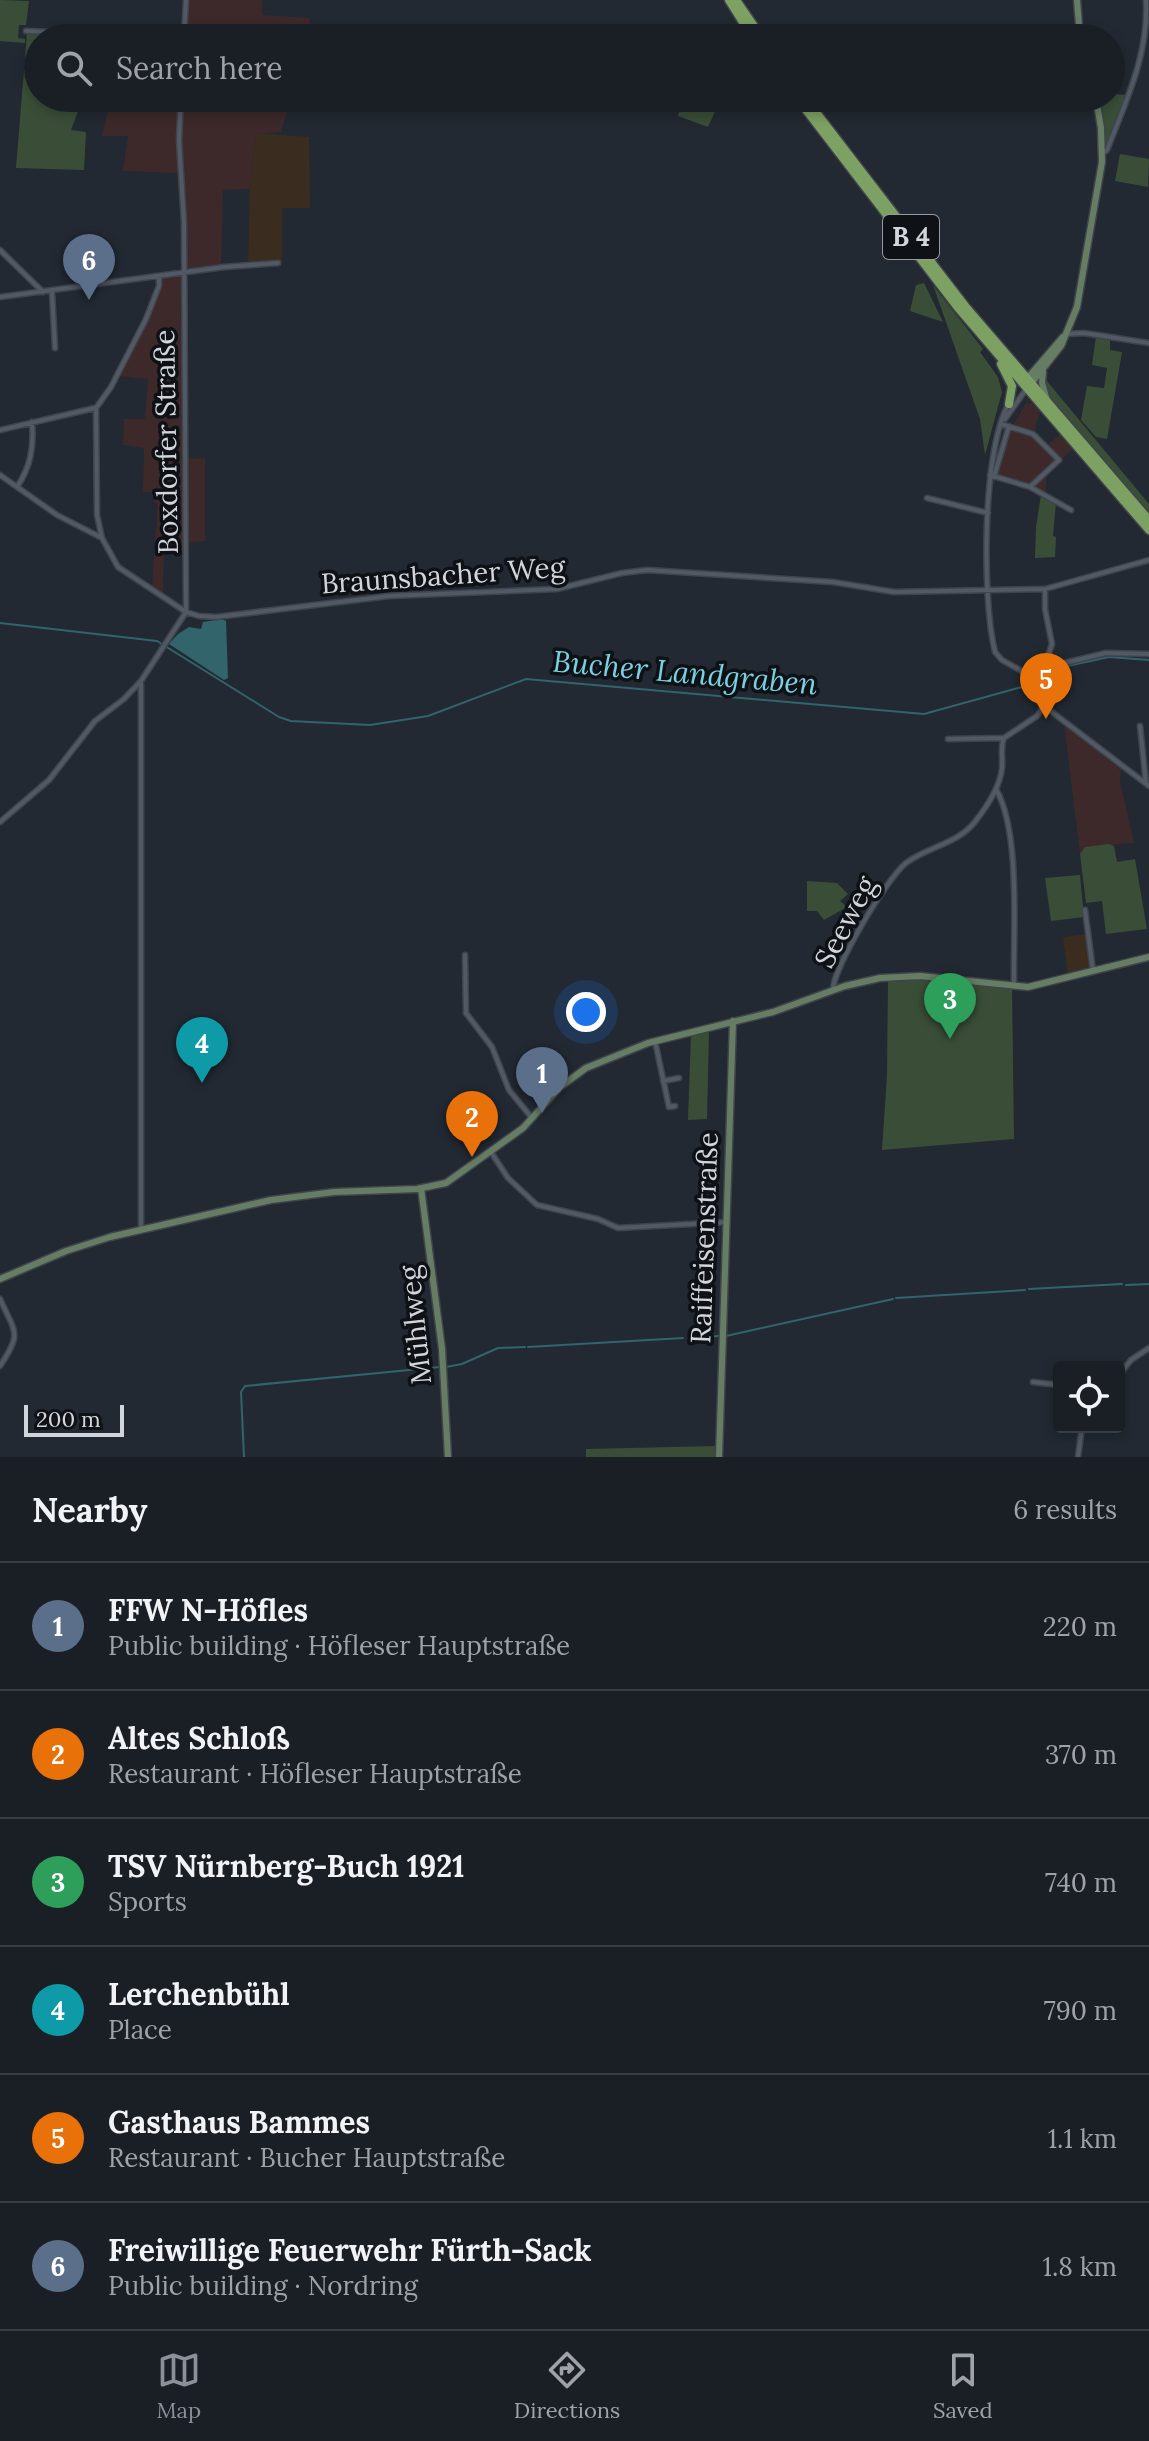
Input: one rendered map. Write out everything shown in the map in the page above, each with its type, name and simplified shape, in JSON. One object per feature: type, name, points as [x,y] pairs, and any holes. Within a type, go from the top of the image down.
[{"type":"main road","points":[[729,0],[744,24]]},
{"type":"main road","points":[[736,0],[752,24]]},
{"type":"main road","name":"B 4","points":[[808,112],[898,232],[993,349],[1047,400],[1149,520]]},
{"type":"main road","name":"B 4","points":[[816,112],[965,306],[1149,530]]},
{"type":"main road","name":"B 4","points":[[993,349],[1012,386],[1009,404]]},
{"type":"street","points":[[185,24],[186,0]]},
{"type":"street","points":[[1077,0],[1079,24]]},
{"type":"street","points":[[1125,106],[1137,77],[1148,27],[1146,0]]},
{"type":"street","name":"Boxdorfer Straße","points":[[180,112],[186,612]]},
{"type":"street","points":[[1001,424],[1027,383],[1044,369],[1059,349],[1077,307],[1102,154],[1098,112]]},
{"type":"street","points":[[1102,154],[1107,150],[1123,112]]},
{"type":"street","points":[[0,250],[43,292]]},
{"type":"street","points":[[0,297],[184,272],[278,263]]},
{"type":"street","points":[[0,822],[49,780],[95,721],[141,681],[186,612],[118,567],[102,538],[95,498],[96,408],[111,387],[146,319],[159,286],[159,276]]},
{"type":"street","points":[[52,291],[55,348]]},
{"type":"street","points":[[1147,784],[1042,704],[1023,671],[1002,660],[995,652],[989,590],[988,513],[1001,424],[1009,404],[1066,334],[1084,333],[1149,343]]},
{"type":"street","points":[[1044,369],[1042,383],[1047,400]]},
{"type":"street","points":[[0,430],[96,408]]},
{"type":"street","points":[[17,487],[30,461],[32,422]]},
{"type":"street","points":[[1001,424],[1033,434],[1059,460],[1030,487]]},
{"type":"street","points":[[992,476],[1009,426]]},
{"type":"street","points":[[0,475],[57,515],[102,538]]},
{"type":"street","points":[[992,476],[1030,487],[1071,510]]},
{"type":"street","points":[[927,498],[988,513]]},
{"type":"street","name":"Braunsbacher Weg","points":[[186,612],[216,617],[389,596],[552,589],[647,570],[833,582],[894,592],[1045,589],[1149,560]]},
{"type":"street","points":[[948,739],[1004,738],[1037,716],[1042,704],[1044,668],[1052,644],[1045,609],[1045,589]]},
{"type":"street","points":[[1044,668],[1106,653],[1149,654]]},
{"type":"street","points":[[141,681],[141,1230]]},
{"type":"street","points":[[1140,726],[1147,784]]},
{"type":"street","name":"Seeweg","points":[[833,990],[834,981],[859,933],[893,875],[907,862],[969,829],[996,789],[1004,738]]},
{"type":"street","points":[[996,789],[1006,808],[1011,838],[1014,987]]},
{"type":"street","points":[[1085,910],[1093,971]]},
{"type":"street","points":[[465,955],[466,1013],[492,1047],[509,1090],[532,1118]]},
{"type":"street","points":[[0,1279],[86,1244],[141,1230],[298,1196],[421,1188],[452,1181],[532,1118],[560,1087],[580,1072],[655,1041],[776,1011],[833,990],[877,978],[913,976],[969,979],[1014,987],[1036,986],[1149,957]]},
{"type":"street","name":"Raiffeisenstraße","points":[[719,1457],[733,1021]]},
{"type":"street","points":[[655,1041],[669,1107],[675,1106]]},
{"type":"street","points":[[663,1081],[679,1078]]},
{"type":"street","points":[[491,1152],[508,1178],[537,1205],[598,1219],[618,1228],[727,1222]]},
{"type":"street","name":"Mühlweg","points":[[421,1188],[442,1349],[448,1457]]},
{"type":"street","points":[[0,1299],[16,1336],[0,1366]]},
{"type":"street","points":[[1125,1368],[1149,1348]]},
{"type":"street","points":[[1033,1382],[1053,1384]]},
{"type":"street","points":[[1078,1457],[1081,1433]]},
{"type":"shaded area","points":[[187,0],[262,0],[262,15],[310,18],[309,24],[186,24]]},
{"type":"shaded area","points":[[108,112],[287,112],[281,132],[256,134],[250,189],[223,190],[221,266],[189,269],[187,266],[181,176],[178,173],[123,171],[128,136],[102,136]]},
{"type":"shaded area","points":[[256,133],[309,137],[310,208],[282,208],[282,262],[248,264],[250,189]]},
{"type":"shaded area","points":[[183,275],[185,459],[205,458],[205,541],[185,543],[185,551],[164,551],[163,592],[152,587],[158,503],[154,503],[154,492],[143,492],[144,448],[123,445],[124,419],[145,419],[148,379],[120,376],[162,277]]},
{"type":"shaded area","points":[[1026,403],[1032,403],[1040,411],[1034,432],[1047,445],[1061,434],[1073,449],[1047,473],[1045,494],[996,475],[1010,430]]},
{"type":"shaded area","points":[[1064,723],[1121,770],[1120,781],[1134,843],[1085,847],[1080,854]]},
{"type":"shaded area","points":[[1087,934],[1091,969],[1068,975],[1063,937]]},
{"type":"green space","points":[[0,0],[29,1],[26,24],[19,25],[18,38],[24,39],[24,43],[0,41]]},
{"type":"green space","points":[[24,70],[24,112],[78,112],[71,130],[86,132],[84,170],[16,168]]},
{"type":"green space","points":[[679,112],[715,112],[708,127],[678,116]]},
{"type":"green space","points":[[1100,112],[1121,112],[1105,149]]},
{"type":"green space","points":[[1120,154],[1149,159],[1148,187],[1115,181]]},
{"type":"green space","points":[[924,283],[943,322],[910,311],[916,285]]},
{"type":"green space","points":[[933,285],[983,349],[980,352],[998,377],[1002,392],[985,455],[980,419]]},
{"type":"green space","points":[[1096,336],[1110,338],[1110,350],[1122,352],[1107,439],[1096,437],[1081,420],[1087,386],[1104,388],[1107,368],[1092,365]]},
{"type":"green space","points":[[1046,380],[1149,504],[1149,517],[1050,398],[1044,384]]},
{"type":"green space","points":[[1041,495],[1056,502],[1055,557],[1035,558]]},
{"type":"green space","points":[[1114,846],[1117,862],[1135,859],[1147,929],[1106,934],[1102,901],[1086,903],[1080,854],[1085,847]]},
{"type":"green space","points":[[1080,875],[1084,917],[1051,921],[1045,878]]},
{"type":"green space","points":[[807,881],[837,883],[848,894],[840,901],[847,907],[824,920],[817,911],[807,911]]},
{"type":"green space","points":[[888,980],[1012,989],[1014,1139],[882,1150]]},
{"type":"green space","points":[[709,1030],[707,1119],[688,1120],[691,1033]]},
{"type":"green space","points":[[716,1446],[715,1457],[586,1457],[586,1449]]},
{"type":"water","points":[[226,621],[228,678],[224,680],[169,644],[189,627],[201,629],[203,622]]},
{"type":"waterway","name":"Bucher Landgraben","points":[[0,623],[157,641],[279,717],[291,721],[370,725],[428,716],[526,679],[924,714],[1040,682],[1058,668],[1109,657],[1149,660]]},
{"type":"waterway","points":[[1029,1289],[1122,1284]]},
{"type":"waterway","points":[[1126,1285],[1149,1284]]},
{"type":"waterway","points":[[896,1298],[1025,1290]]},
{"type":"waterway","points":[[726,1336],[893,1299]]},
{"type":"waterway","points":[[688,1338],[719,1336]]},
{"type":"waterway","points":[[528,1347],[683,1338]]},
{"type":"waterway","points":[[446,1367],[462,1364],[498,1348],[525,1347]]},
{"type":"waterway","points":[[244,1457],[241,1392],[245,1386],[440,1367]]},
{"type":"place","name":"Freiwillige Feuerwehr Fürth-Sack","points":[[89,300]]},
{"type":"place","name":"Gasthaus Bammes","points":[[1046,719]]},
{"type":"place","name":"TSV Nürnberg-Buch 1921","points":[[950,1039]]},
{"type":"place","name":"Lerchenbühl","points":[[202,1083]]},
{"type":"place","name":"FFW N-Höfles","points":[[542,1113]]},
{"type":"place","name":"Altes Schloß","points":[[472,1157]]}]
